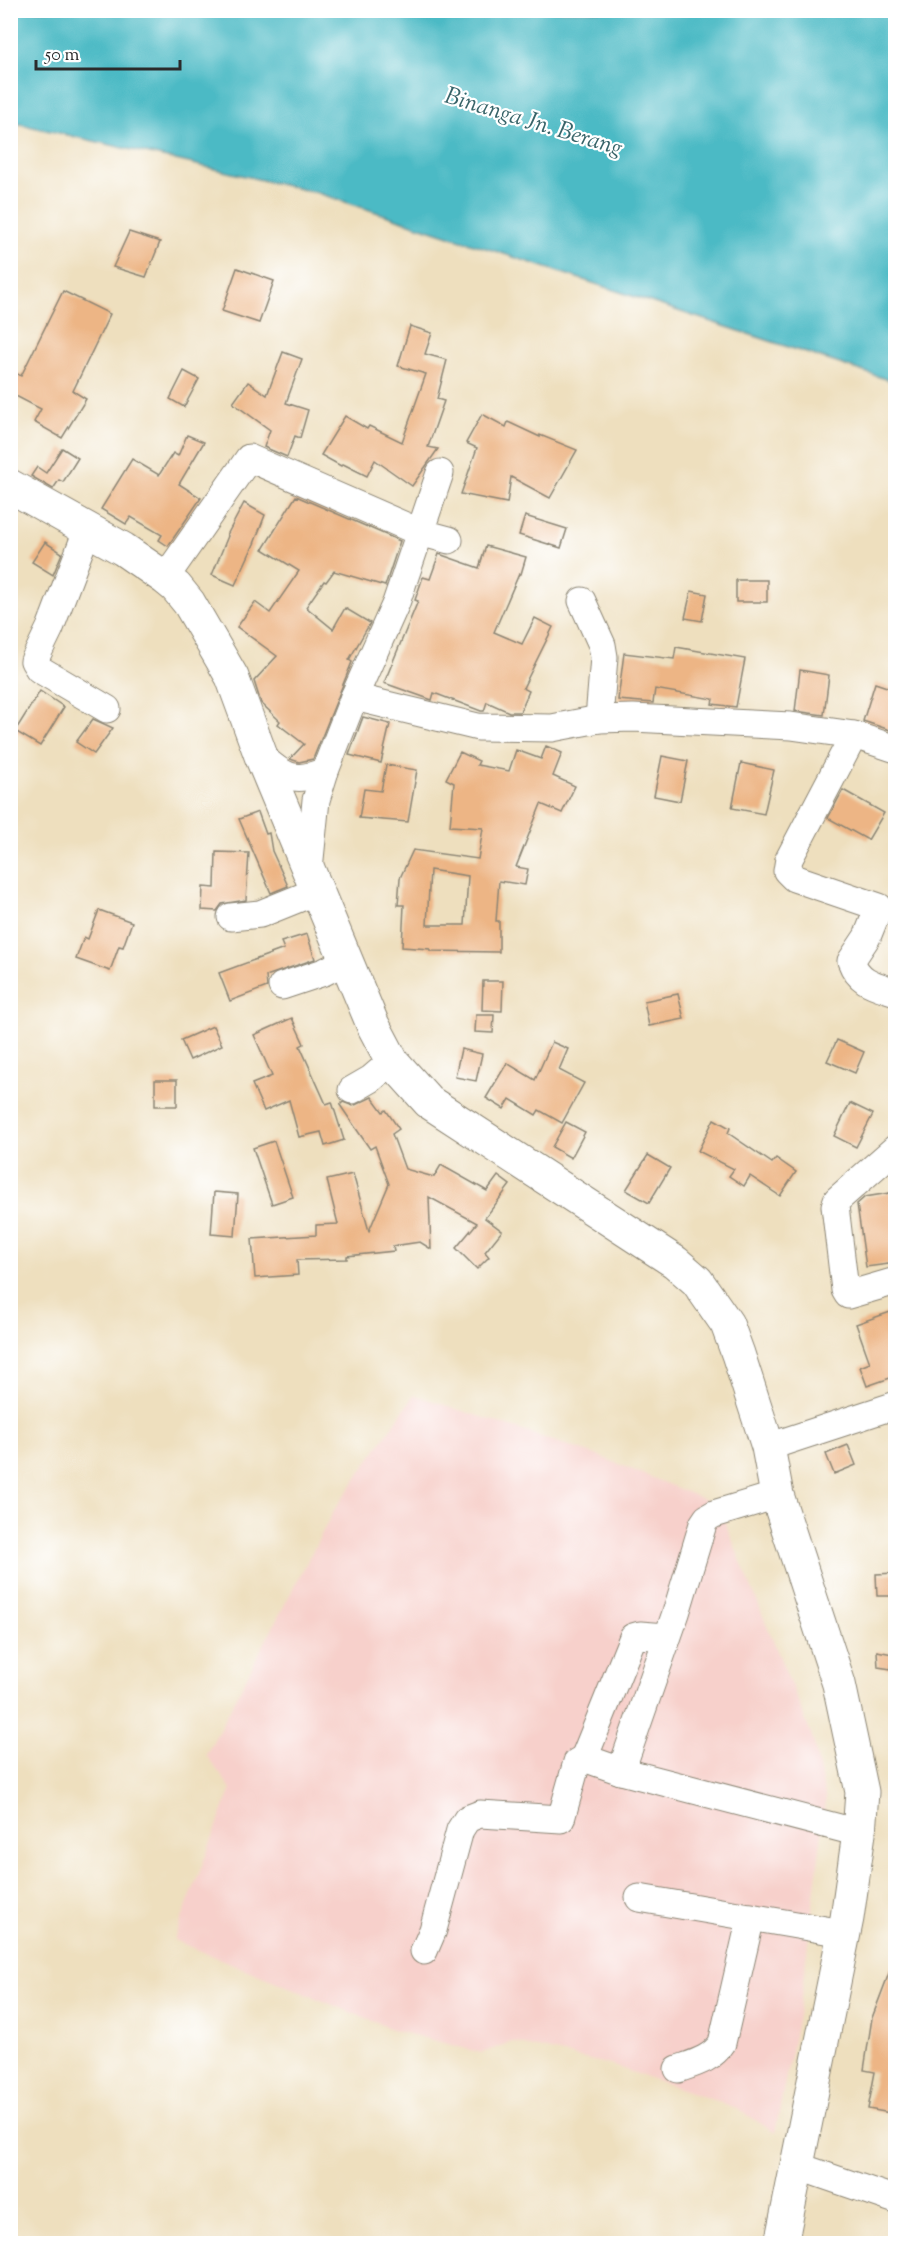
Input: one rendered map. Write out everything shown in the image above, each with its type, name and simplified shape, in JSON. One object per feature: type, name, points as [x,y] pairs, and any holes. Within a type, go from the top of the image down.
[{"type":"main road","points":[[10,486],[88,528],[165,578],[189,603],[232,677],[307,890],[337,966],[373,1025],[376,1074],[429,1102],[665,1254],[697,1281],[730,1332],[768,1447],[777,1495],[839,1684],[862,1792],[859,1833],[831,1931],[797,2166],[781,2244]]},
{"type":"street","points":[[165,578],[249,458],[419,532],[449,540]]},
{"type":"street","points":[[231,917],[260,914],[307,890],[314,809],[326,771],[354,697],[396,603],[440,473]]},
{"type":"street","points":[[88,528],[50,628],[34,661],[39,669],[107,709]]},
{"type":"street","points":[[582,601],[602,645],[604,657],[599,719]]},
{"type":"street","points":[[354,697],[478,727],[552,728],[599,719],[633,718],[791,726],[854,735],[896,749]]},
{"type":"street","points":[[854,735],[789,860],[787,871],[794,878],[879,907],[867,937],[851,960],[856,973],[869,983],[896,992]]},
{"type":"street","points":[[261,756],[289,777],[301,778],[326,771]]},
{"type":"street","points":[[282,986],[337,966]]},
{"type":"street","points":[[896,1148],[837,1200],[834,1206],[845,1290],[848,1295],[896,1281]]},
{"type":"street","points":[[768,1447],[896,1405]]},
{"type":"street","points":[[621,1770],[641,1718],[703,1524],[707,1518],[777,1495]]},
{"type":"street","points":[[424,1951],[433,1930],[460,1830],[467,1820],[480,1814],[561,1820],[577,1762],[584,1758],[633,1637],[640,1635],[667,1637]]},
{"type":"street","points":[[584,1758],[621,1770],[859,1833]]},
{"type":"street","points":[[639,1898],[831,1931]]},
{"type":"street","points":[[678,2069],[707,2058],[717,2052],[722,2043],[751,1917]]},
{"type":"street","points":[[797,2166],[896,2200]]},
{"type":"shaded area","points":[[414,1395],[599,1456],[718,1505],[813,1739],[826,1801],[800,2005],[775,2133],[737,2108],[611,2065],[512,2042],[482,2053],[394,2030],[174,1940],[231,1789],[206,1755],[333,1512]]},
{"type":"water","name":"Binanga Jn. Berang","points":[[11,10],[895,11],[895,382],[318,193],[11,122]]},
{"type":"building","points":[[129,232],[160,242],[146,277],[113,267]]},
{"type":"building","points":[[237,268],[274,281],[259,323],[222,311]]},
{"type":"building","points":[[63,291],[110,314],[73,391],[86,399],[62,438],[34,422],[41,409],[10,393],[10,370],[21,376]]},
{"type":"building","points":[[410,326],[432,333],[425,354],[447,360],[437,399],[444,401],[428,447],[438,449],[412,486],[375,460],[367,476],[321,455],[345,416],[367,429],[369,426],[402,442],[426,374],[398,366]]},
{"type":"building","points":[[283,352],[302,359],[286,403],[308,410],[300,438],[295,436],[287,457],[264,447],[270,430],[233,403],[248,382],[267,395]]},
{"type":"building","points":[[184,371],[199,379],[184,407],[170,399]]},
{"type":"building","points":[[482,414],[506,427],[508,422],[540,437],[540,435],[577,450],[550,498],[511,477],[507,503],[461,494],[477,448],[466,443]]},
{"type":"building","points":[[187,435],[204,442],[179,484],[201,498],[168,546],[159,540],[162,535],[131,517],[126,524],[101,509],[132,459],[159,475],[173,453],[178,456]]},
{"type":"building","points":[[62,448],[78,458],[63,482],[59,480],[53,489],[31,476],[37,467],[46,473]]},
{"type":"building","points":[[296,496],[400,541],[385,586],[334,571],[306,607],[333,629],[345,608],[370,623],[349,660],[352,662],[313,759],[299,762],[290,759],[304,744],[278,724],[280,721],[261,703],[254,681],[277,656],[237,627],[255,602],[270,613],[299,571],[263,549]]},
{"type":"building","points":[[244,503],[265,515],[235,585],[212,575],[227,535]]},
{"type":"building","points":[[525,516],[567,529],[561,548],[519,535]]},
{"type":"building","points":[[45,542],[62,553],[53,575],[32,562]]},
{"type":"building","points":[[486,546],[526,557],[521,574],[519,574],[494,632],[522,644],[535,618],[553,627],[523,688],[529,691],[520,712],[509,712],[487,702],[484,711],[481,711],[434,693],[432,700],[384,683],[418,601],[415,600],[423,577],[430,579],[439,554],[479,568]]},
{"type":"building","points":[[736,580],[767,580],[767,602],[736,602]]},
{"type":"building","points":[[691,591],[707,594],[702,621],[685,618]]},
{"type":"building","points":[[676,647],[745,659],[736,707],[712,704],[713,699],[655,689],[653,703],[618,700],[624,653],[674,659]]},
{"type":"building","points":[[800,670],[829,675],[824,715],[795,711]]},
{"type":"building","points":[[875,683],[896,690],[896,732],[863,721]]},
{"type":"building","points":[[40,691],[64,707],[40,746],[15,731]]},
{"type":"building","points":[[363,717],[390,724],[381,763],[349,755]]},
{"type":"building","points":[[93,719],[113,728],[94,754],[76,742]]},
{"type":"building","points":[[546,746],[562,753],[553,776],[575,786],[562,813],[541,804],[516,867],[528,869],[525,885],[499,881],[496,921],[499,921],[499,952],[430,951],[430,949],[402,947],[404,905],[398,905],[400,878],[413,850],[478,859],[483,828],[450,826],[454,783],[446,779],[460,752],[479,761],[477,765],[509,771],[516,750],[541,759]],"holes":[[[430,870],[468,876],[465,925],[427,925]]]},
{"type":"building","points":[[662,756],[688,761],[680,801],[654,796]]},
{"type":"building","points":[[741,763],[774,770],[764,814],[732,808]]},
{"type":"building","points":[[386,765],[417,770],[408,822],[359,818],[364,789],[381,791]]},
{"type":"building","points":[[843,790],[884,813],[868,840],[828,818]]},
{"type":"building","points":[[258,812],[266,834],[269,833],[272,851],[288,886],[271,893],[239,819]]},
{"type":"building","points":[[216,852],[249,853],[246,900],[222,904],[217,911],[202,910],[203,887],[215,888]]},
{"type":"building","points":[[99,910],[132,922],[123,947],[119,946],[110,971],[76,959],[84,937],[88,939]]},
{"type":"building","points":[[307,934],[315,959],[266,976],[267,987],[230,1001],[219,973],[284,949],[281,942]]},
{"type":"building","points":[[483,981],[503,981],[502,1011],[482,1010]]},
{"type":"building","points":[[678,994],[684,1019],[649,1026],[644,1001]]},
{"type":"building","points":[[476,1015],[494,1015],[493,1033],[475,1032]]},
{"type":"building","points":[[292,1018],[304,1044],[300,1046],[326,1104],[332,1102],[344,1140],[325,1146],[321,1132],[299,1137],[289,1100],[264,1111],[252,1084],[272,1076],[254,1035]]},
{"type":"building","points":[[213,1026],[222,1045],[190,1060],[181,1040]]},
{"type":"building","points":[[837,1040],[864,1052],[855,1073],[827,1061]]},
{"type":"building","points":[[552,1042],[568,1049],[559,1070],[584,1083],[562,1123],[539,1110],[536,1115],[510,1099],[504,1109],[486,1098],[507,1063],[535,1080]]},
{"type":"building","points":[[461,1049],[482,1054],[476,1081],[455,1077]]},
{"type":"building","points":[[155,1080],[177,1080],[177,1106],[155,1106]]},
{"type":"building","points":[[372,1097],[383,1112],[386,1110],[399,1129],[392,1134],[405,1169],[434,1177],[441,1165],[487,1191],[498,1176],[510,1185],[485,1218],[502,1231],[485,1252],[489,1257],[477,1269],[456,1248],[477,1223],[429,1197],[431,1249],[420,1242],[393,1246],[394,1251],[347,1256],[347,1259],[297,1260],[298,1275],[255,1278],[252,1239],[316,1235],[316,1225],[338,1224],[327,1180],[353,1174],[369,1231],[389,1184],[375,1146],[370,1149],[340,1105],[343,1102],[353,1106]]},
{"type":"building","points":[[850,1103],[873,1114],[856,1147],[834,1136]]},
{"type":"building","points":[[714,1119],[730,1128],[728,1133],[772,1163],[776,1158],[796,1172],[780,1196],[750,1176],[744,1186],[729,1176],[734,1169],[698,1151]]},
{"type":"building","points":[[566,1122],[585,1132],[571,1158],[552,1147]]},
{"type":"building","points":[[274,1141],[293,1197],[272,1204],[253,1148]]},
{"type":"building","points":[[648,1155],[670,1168],[649,1203],[626,1190]]},
{"type":"building","points":[[214,1192],[238,1194],[235,1236],[211,1234]]},
{"type":"building","points":[[896,1192],[896,1263],[866,1267],[857,1204],[865,1197]]},
{"type":"building","points":[[896,1310],[896,1376],[867,1386],[860,1367],[870,1363],[856,1324]]},
{"type":"building","points":[[848,1445],[856,1465],[834,1474],[826,1454]]},
{"type":"building","points":[[896,1573],[896,1596],[877,1596],[876,1574]]},
{"type":"building","points":[[877,1651],[893,1654],[891,1669],[878,1667]]},
{"type":"building","points":[[894,1960],[896,1960],[896,2114],[868,2109],[875,2072],[864,2070],[872,2018]]}]
